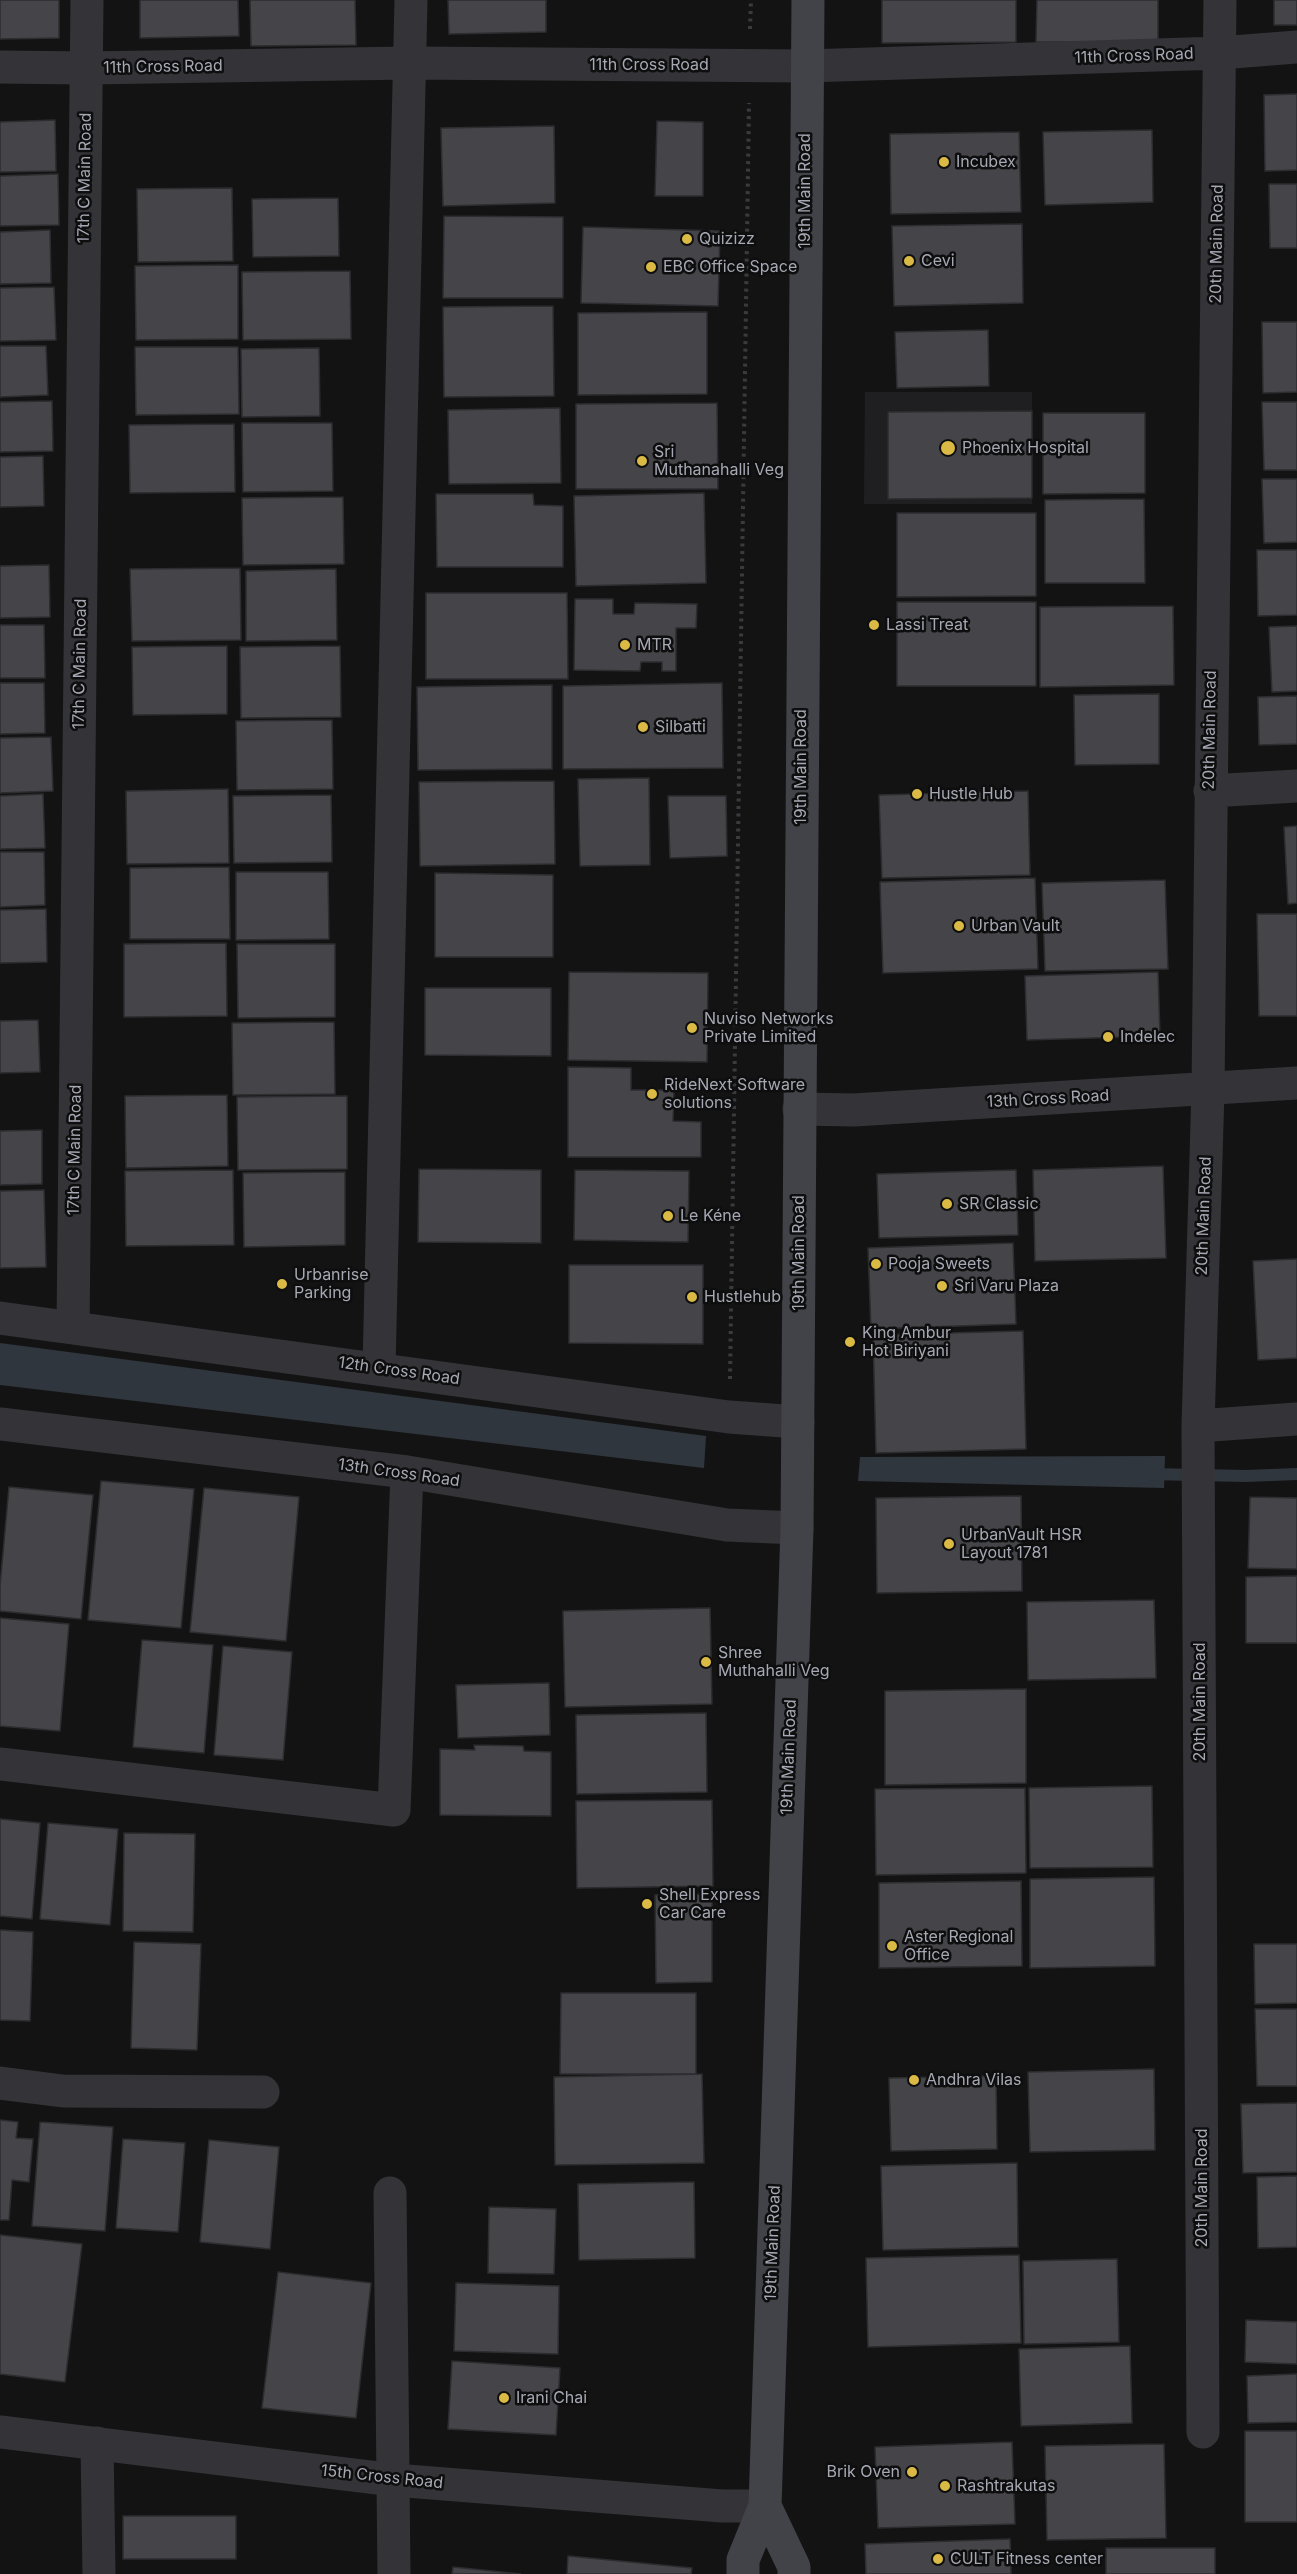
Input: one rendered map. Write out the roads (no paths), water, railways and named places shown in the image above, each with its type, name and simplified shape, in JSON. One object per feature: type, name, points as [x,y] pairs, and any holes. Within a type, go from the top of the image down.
[{"type":"main road","name":"19th Main Road","points":[[743,2574],[743,2559],[765,2506],[796,1528],[808,0]]},
{"type":"main road","name":"19th Main Road","points":[[765,2506],[794,2567],[794,2574]]},
{"type":"street","name":"17th C Main Road","points":[[73,1328],[87,0]]},
{"type":"street","points":[[379,1368],[411,0]]},
{"type":"street","name":"20th Main Road","points":[[1203,2432],[1198,1426],[1208,1090],[1220,0]]},
{"type":"street","name":"11th Cross Road","points":[[0,67],[86,68],[410,63],[750,67],[1220,53],[1297,47]]},
{"type":"street","points":[[1210,791],[1297,786]]},
{"type":"street","name":"13th Cross Road","points":[[799,1109],[854,1110],[1297,1083]]},
{"type":"street","name":"12th Cross Road","points":[[0,1318],[729,1417],[798,1432]]},
{"type":"street","points":[[1198,1426],[1297,1419]]},
{"type":"street","name":"13th Cross Road","points":[[0,1424],[407,1472],[727,1525],[796,1528]]},
{"type":"street","points":[[0,1764],[394,1810],[407,1472]]},
{"type":"street","points":[[0,2083],[63,2091],[263,2092]]},
{"type":"street","points":[[390,2193],[394,2574]]},
{"type":"street","name":"15th Cross Road","points":[[0,2432],[394,2480],[722,2506],[765,2506]]},
{"type":"street","points":[[97,2443],[99,2574]]},
{"type":"waterway","points":[[1148,1474],[1246,1476],[1297,1474]]},
{"type":"place","name":"Incubex","points":[[944,162]]},
{"type":"place","name":"Quizizz","points":[[687,239]]},
{"type":"place","name":"Cevi","points":[[909,261]]},
{"type":"place","name":"EBC Office Space","points":[[651,267]]},
{"type":"place","name":"Phoenix Hospital","points":[[948,448]]},
{"type":"place","name":"Sri Muthanahalli Veg","points":[[642,461]]},
{"type":"place","name":"Lassi Treat","points":[[874,625]]},
{"type":"place","name":"MTR","points":[[625,645]]},
{"type":"place","name":"Silbatti","points":[[643,727]]},
{"type":"place","name":"Hustle Hub","points":[[917,794]]},
{"type":"place","name":"Urban Vault","points":[[959,926]]},
{"type":"place","name":"Nuviso Networks Private Limited","points":[[692,1028]]},
{"type":"place","name":"Indelec","points":[[1108,1037]]},
{"type":"place","name":"RideNext Software solutions","points":[[652,1094]]},
{"type":"place","name":"SR Classic","points":[[947,1204]]},
{"type":"place","name":"Le Kéne","points":[[668,1216]]},
{"type":"place","name":"Pooja Sweets","points":[[876,1264]]},
{"type":"place","name":"Urbanrise Parking","points":[[282,1284]]},
{"type":"place","name":"Sri Varu Plaza","points":[[942,1286]]},
{"type":"place","name":"Hustlehub","points":[[692,1297]]},
{"type":"place","name":"King Ambur Hot Biriyani","points":[[850,1342]]},
{"type":"place","name":"UrbanVault HSR Layout 1781","points":[[949,1544]]},
{"type":"place","name":"Shree Muthahalli Veg","points":[[706,1662]]},
{"type":"place","name":"Shell Express Car Care","points":[[647,1904]]},
{"type":"place","name":"Aster Regional Office","points":[[892,1946]]},
{"type":"place","name":"Andhra Vilas","points":[[914,2080]]},
{"type":"place","name":"Irani Chai","points":[[504,2398]]},
{"type":"place","name":"Brik Oven","points":[[912,2472]]},
{"type":"place","name":"Rashtrakutas","points":[[945,2486]]},
{"type":"place","name":"CULT Fitness center","points":[[938,2559]]}]
